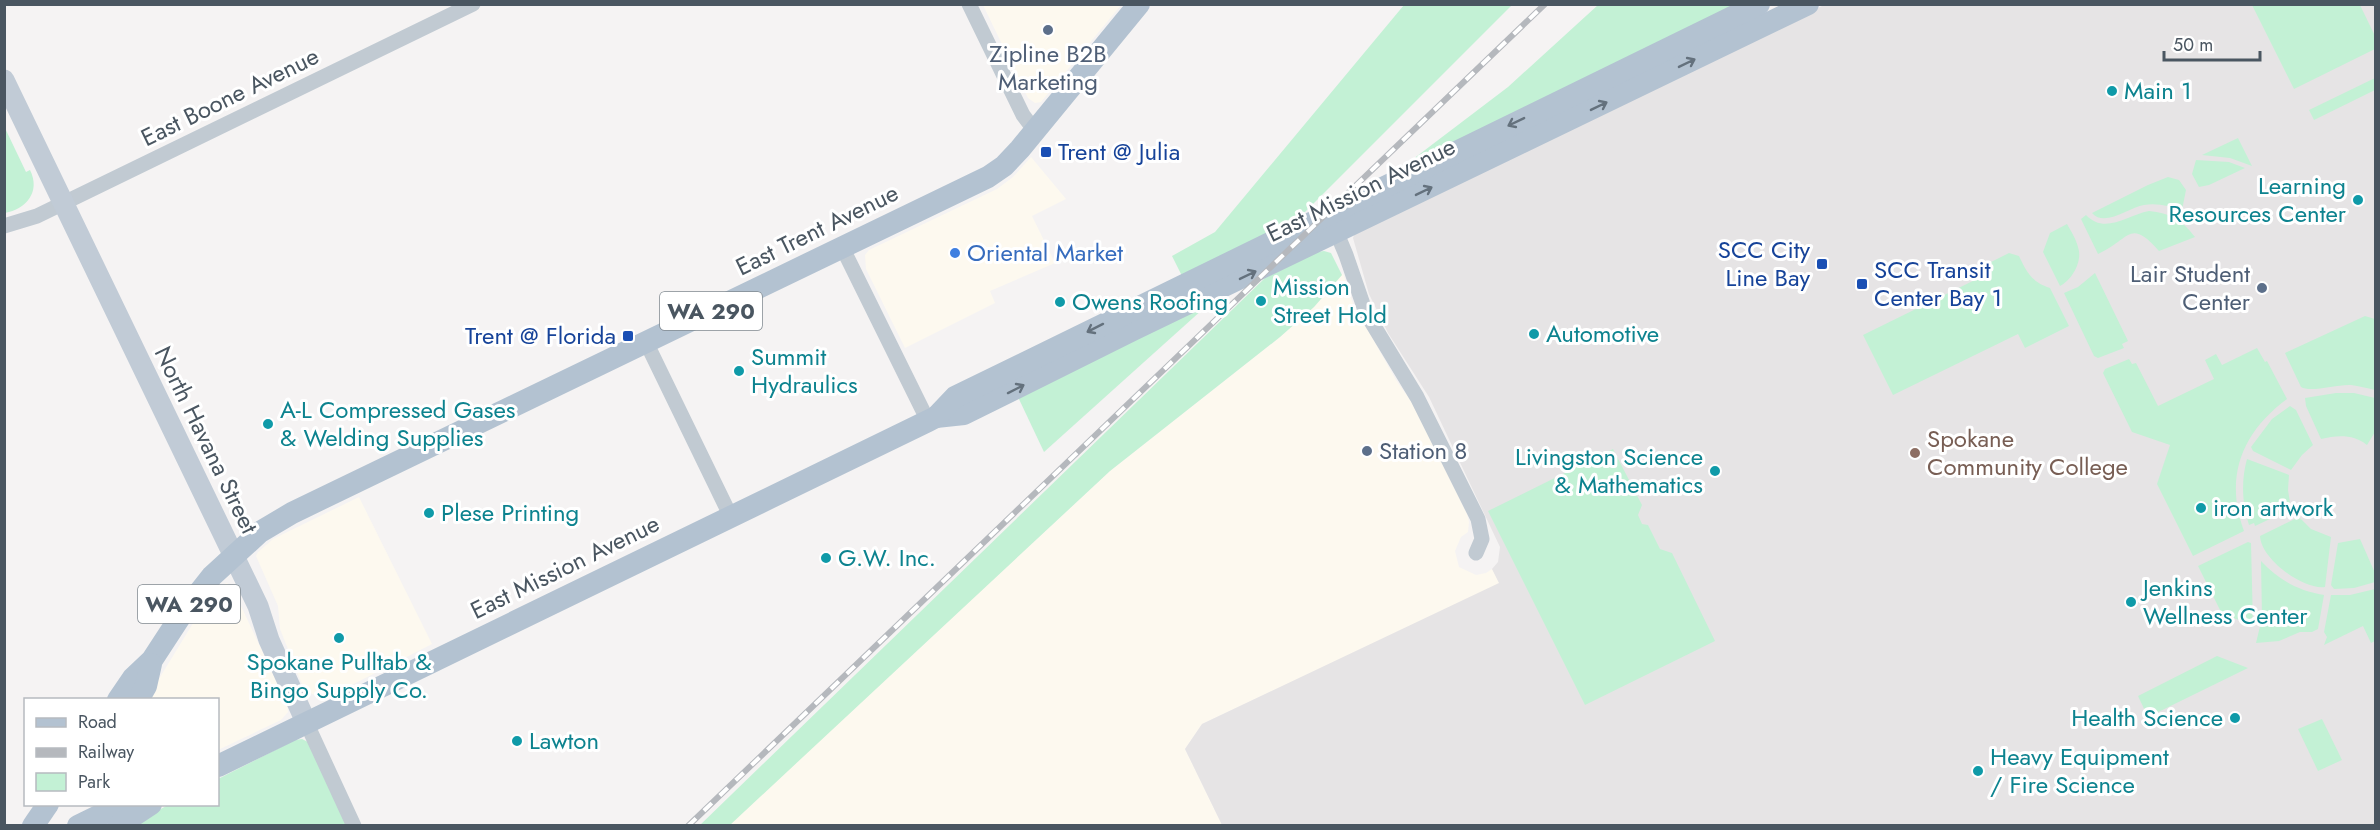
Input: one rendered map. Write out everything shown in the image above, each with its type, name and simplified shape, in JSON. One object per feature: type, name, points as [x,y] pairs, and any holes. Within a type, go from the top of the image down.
[{"type":"main road","name":"East Trent Avenue","points":[[119,698],[133,678],[152,660],[197,593],[233,555],[260,532],[292,513],[987,177],[1008,162],[1139,4]]},
{"type":"main road","name":"East Mission Avenue","points":[[219,766],[932,419],[964,414],[1133,330],[1332,223],[1759,4]]},
{"type":"main road","name":"East Mission Avenue","points":[[1332,223],[1808,4]]},
{"type":"main road","name":"East Trent Avenue","points":[[139,698],[146,686],[152,660]]},
{"type":"main road","points":[[33,825],[47,806]]},
{"type":"main road","points":[[70,825],[79,806]]},
{"type":"main road","points":[[78,825],[119,806]]},
{"type":"main road","points":[[118,825],[148,806]]},
{"type":"street","name":"East Boone Avenue","points":[[4,226],[22,221],[64,202],[473,4]]},
{"type":"street","points":[[969,4],[1023,115],[1035,131]]},
{"type":"street","name":"North Havana Street","points":[[4,80],[258,606],[269,640],[354,825]]},
{"type":"street","points":[[1332,223],[1366,313],[1417,397],[1478,519],[1482,538],[1476,554]]},
{"type":"street","points":[[842,248],[932,419]]},
{"type":"street","points":[[646,342],[731,517]]},
{"type":"shaded area","points":[[983,5],[1121,5],[1041,102],[1035,103],[1028,98]]},
{"type":"shaded area","name":"Spokane Community College","points":[[1824,5],[2375,5],[2375,825],[1222,825],[1185,749],[1202,724],[1499,583],[1492,569],[1498,562],[1500,547],[1429,397],[1388,333],[1369,294],[1353,238],[1356,230]]},
{"type":"shaded area","points":[[1031,157],[1066,199],[1032,216],[1055,263],[990,291],[995,303],[905,348],[866,269],[865,255],[869,250],[997,189],[1013,177]]},
{"type":"shaded area","points":[[1343,273],[1353,304],[1396,380],[1412,403],[1467,514],[1468,532],[1461,537],[1455,551],[1459,567],[1476,575],[1492,569],[1500,584],[1202,724],[1185,749],[1222,825],[728,826],[1110,471],[1280,337],[1314,307]]},
{"type":"shaded area","points":[[359,497],[432,644],[334,694],[325,697],[316,696],[307,691],[301,682],[280,629],[278,606],[256,556],[273,539]]},
{"type":"shaded area","points":[[227,583],[233,589],[287,704],[288,712],[281,720],[219,750],[219,698],[147,698],[195,620],[219,587]]},
{"type":"green space","points":[[1404,5],[1512,5],[1296,221],[1182,276],[1172,256],[1215,232]]},
{"type":"green space","points":[[1598,5],[1739,5],[1400,169],[1508,87]]},
{"type":"green space","points":[[2252,5],[2360,5],[2375,36],[2375,49],[2294,89]]},
{"type":"green space","points":[[2375,78],[2375,90],[2314,120],[2309,110]]},
{"type":"green space","points":[[4,126],[26,172],[30,170],[34,185],[30,198],[25,203],[5,213]]},
{"type":"green space","points":[[2238,138],[2252,166],[2230,158],[2202,155]]},
{"type":"green space","points":[[2196,160],[2229,162],[2245,168],[2209,185],[2199,187],[2192,174]]},
{"type":"green space","points":[[2168,177],[2179,180],[2186,190],[2182,210],[2149,204],[2110,218],[2097,217],[2092,213],[2148,185]]},
{"type":"green space","points":[[2149,211],[2175,218],[2195,237],[2159,251],[2141,235],[2129,234],[2098,254],[2081,219],[2086,215],[2093,221],[2108,224]]},
{"type":"green space","points":[[2067,224],[2077,244],[2079,258],[2072,275],[2060,286],[2043,252],[2050,233]]},
{"type":"green space","points":[[1317,252],[1331,253],[1342,275],[1314,307],[1280,337],[1110,471],[730,825],[699,826],[1265,278]]},
{"type":"green space","points":[[2009,253],[2019,256],[2031,276],[2050,288],[2069,326],[2025,348],[2018,334],[1893,395],[1863,335],[1989,273],[1985,265]]},
{"type":"green space","points":[[2095,273],[2128,341],[2122,344],[2124,348],[2098,358],[2094,356],[2064,293],[2078,287]]},
{"type":"green space","points":[[1213,300],[1044,452],[1018,397]]},
{"type":"green space","points":[[2365,316],[2375,319],[2375,390],[2351,385],[2311,389],[2301,387],[2285,353]]},
{"type":"green space","points":[[2257,348],[2265,362],[2267,361],[2287,399],[2258,426],[2241,457],[2236,492],[2238,511],[2244,531],[2193,556],[2157,484],[2170,445],[2132,432],[2103,373],[2105,369],[2129,359],[2132,364],[2136,363],[2158,406],[2214,379],[2205,360],[2216,354],[2222,365]]},
{"type":"green space","points":[[2336,393],[2354,393],[2375,398],[2375,432],[2367,445],[2362,441],[2345,436],[2321,439],[2306,406],[2305,398]]},
{"type":"green space","points":[[2290,406],[2296,410],[2313,445],[2291,470],[2253,451],[2251,447],[2272,419]]},
{"type":"green space","points":[[1613,449],[1642,505],[1638,515],[1642,524],[1648,525],[1660,549],[1672,553],[1715,641],[1585,705],[1488,511]]},
{"type":"green space","points":[[2247,459],[2289,475],[2288,490],[2291,509],[2255,526],[2254,523],[2249,525],[2244,500],[2243,484]]},
{"type":"green space","points":[[2299,517],[2311,529],[2331,537],[2325,587],[2306,584],[2295,578],[2275,563],[2262,545],[2260,536]]},
{"type":"green space","points":[[2360,539],[2375,573],[2375,582],[2354,588],[2334,589],[2331,585],[2338,543]]},
{"type":"green space","points":[[2248,542],[2251,543],[2253,625],[2222,614],[2198,566]]},
{"type":"green space","points":[[2261,561],[2290,584],[2324,595],[2318,629],[2312,632],[2300,632],[2279,641],[2256,643],[2262,618]]},
{"type":"green space","points":[[2375,589],[2375,641],[2371,643],[2363,626],[2324,645],[2327,637],[2324,632],[2331,595],[2350,595]]},
{"type":"green space","points":[[2217,656],[2248,668],[2148,717],[2138,696]]},
{"type":"green space","points":[[2322,719],[2342,760],[2318,771],[2298,729]]},
{"type":"green space","points":[[302,739],[308,742],[348,826],[130,826],[166,806],[219,806],[219,778],[295,740]]},
{"type":"railway","points":[[688,826],[1545,4]]},
{"type":"place","name":"Zipline B2B Marketing","points":[[1048,30]]},
{"type":"place","name":"Main 1","points":[[2112,91]]},
{"type":"place","name":"Trent @ Julia","points":[[1046,152]]},
{"type":"place","name":"Learning Resources Center","points":[[2358,200]]},
{"type":"place","name":"Oriental Market","points":[[955,253]]},
{"type":"place","name":"SCC City Line Bay","points":[[1822,264]]},
{"type":"place","name":"SCC Transit Center Bay 1","points":[[1862,284]]},
{"type":"place","name":"Lair Student Center","points":[[2262,288]]},
{"type":"place","name":"Mission Street Hold","points":[[1261,301]]},
{"type":"place","name":"Owens Roofing","points":[[1060,302]]},
{"type":"place","name":"Automotive","points":[[1534,334]]},
{"type":"place","name":"Trent @ Florida","points":[[628,336]]},
{"type":"place","name":"Summit Hydraulics","points":[[739,371]]},
{"type":"place","name":"A-L Compressed Gases & Welding Supplies","points":[[268,424]]},
{"type":"place","name":"Station 8","points":[[1367,451]]},
{"type":"place","name":"Spokane Community College","points":[[1915,453]]},
{"type":"place","name":"Livingston Science & Mathematics","points":[[1715,471]]},
{"type":"place","name":"iron artwork","points":[[2201,508]]},
{"type":"place","name":"Plese Printing","points":[[429,513]]},
{"type":"place","name":"G.W. Inc.","points":[[826,558]]},
{"type":"place","name":"Jenkins Wellness Center","points":[[2131,602]]},
{"type":"place","name":"Spokane Pulltab & Bingo Supply Co.","points":[[339,638]]},
{"type":"place","name":"Health Science","points":[[2235,718]]},
{"type":"place","name":"Lawton","points":[[517,741]]},
{"type":"place","name":"Heavy Equipment / Fire Science","points":[[1978,771]]}]
